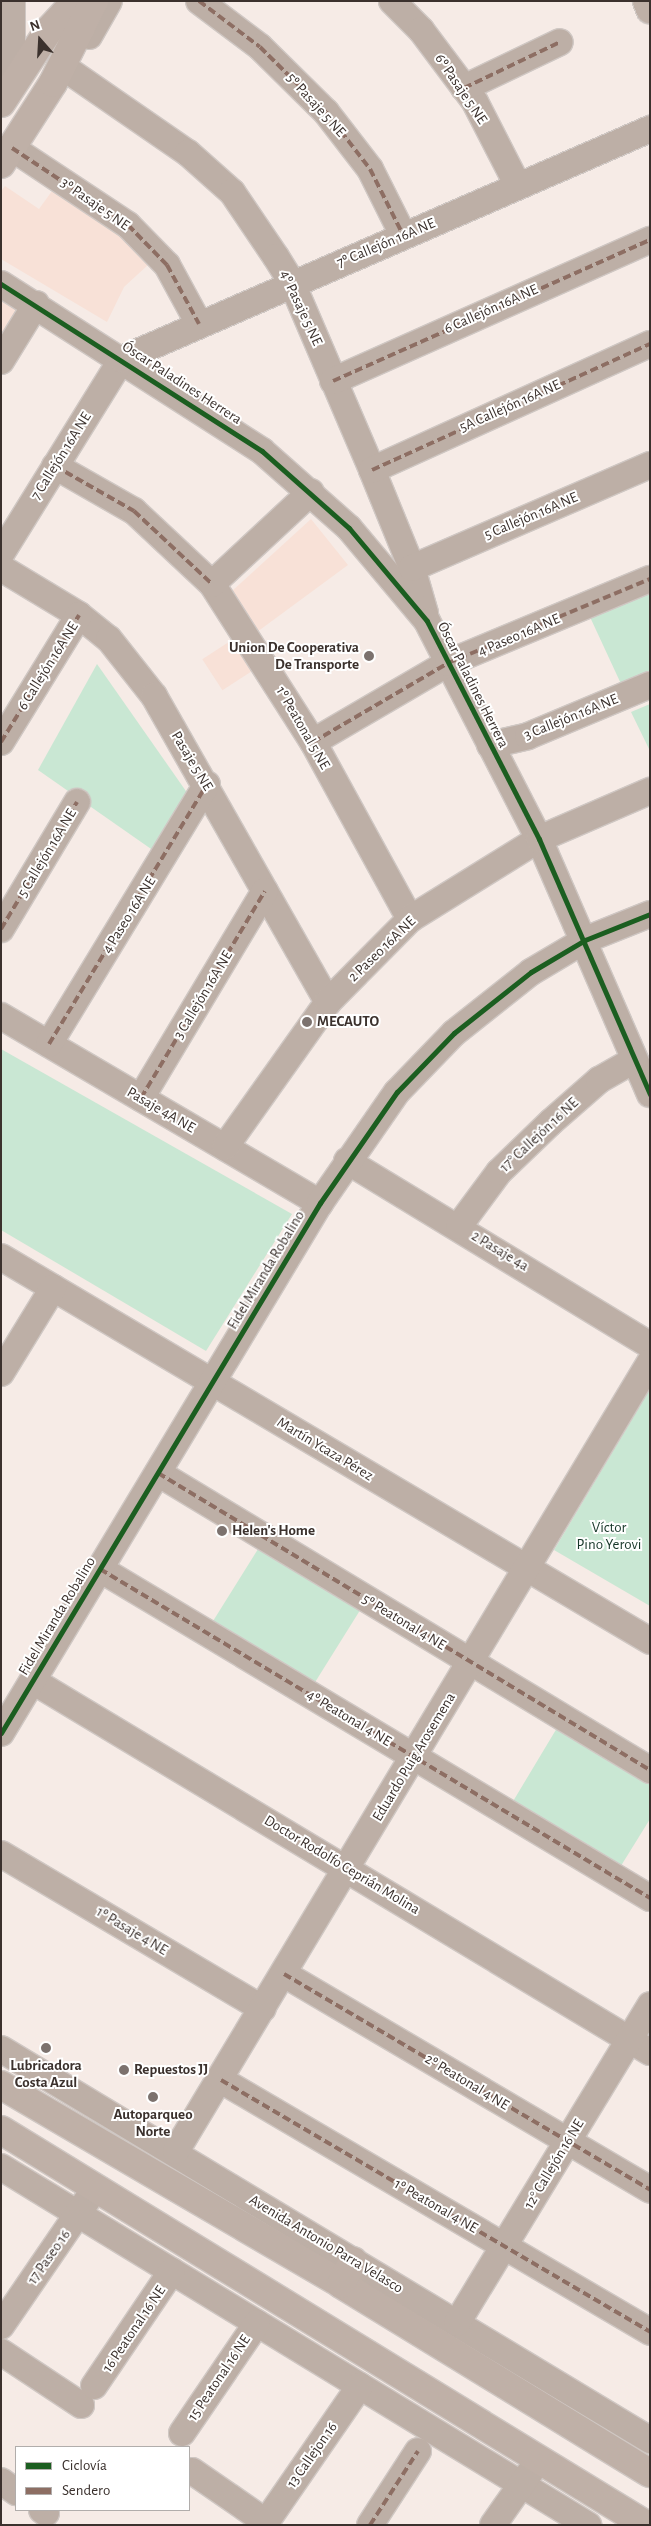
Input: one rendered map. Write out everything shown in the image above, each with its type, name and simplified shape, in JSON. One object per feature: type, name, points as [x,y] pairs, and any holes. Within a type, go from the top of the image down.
[{"type":"main road","points":[[1,103],[49,30],[76,1]]},
{"type":"main road","points":[[6,156],[61,77],[94,1]]},
{"type":"main road","points":[[647,1],[650,9]]},
{"type":"main road","name":"Avenida Antonio Parra Velasco","points":[[1,2085],[347,2272],[650,2473]]},
{"type":"main road","points":[[1,2130],[540,2458],[646,2525]]},
{"type":"street","points":[[1,82],[12,58],[12,1]]},
{"type":"street","points":[[49,30],[64,1]]},
{"type":"street","points":[[61,77],[109,1]]},
{"type":"street","name":"5º Pasaje 5 NE","points":[[198,1],[260,47],[326,112],[370,169],[403,235]]},
{"type":"street","name":"6º Pasaje 5 NE","points":[[392,1],[421,30],[464,88],[518,186]]},
{"type":"street","points":[[464,88],[560,42]]},
{"type":"street","name":"4º Pasaje 5 NE","points":[[61,77],[188,153],[232,192],[292,283],[412,568],[427,621]]},
{"type":"street","name":"7º Callejón 16A NE","points":[[122,359],[292,283],[650,129]]},
{"type":"street","name":"3º Pasaje 5 NE","points":[[6,156],[128,225],[167,265],[199,324]]},
{"type":"street","name":"6 Callejón 16A NE","points":[[333,380],[650,240]]},
{"type":"street","name":"Óscar Paladines Herrera","points":[[1,284],[36,304],[262,450],[349,528],[427,621],[539,839],[585,940],[634,1060],[650,1094]]},
{"type":"street","points":[[1,361],[36,304]]},
{"type":"street","name":"5A Callejón 16A NE","points":[[372,470],[650,344]]},
{"type":"street","name":"7 Callejón 16A NE","points":[[1,554],[122,359]]},
{"type":"street","name":"5 Callejón 16A NE","points":[[412,568],[650,465]]},
{"type":"street","name":"1º Peatonal 5 NE","points":[[55,466],[134,511],[212,584],[312,742],[410,919]]},
{"type":"street","points":[[212,584],[311,492]]},
{"type":"street","name":"Pasaje 5 NE","points":[[1,568],[79,615],[108,639],[154,696],[207,784],[328,1002]]},
{"type":"street","name":"4 Paseo 16A NE","points":[[312,742],[448,663],[650,579]]},
{"type":"street","name":"6 Callejón 16A NE","points":[[1,742],[79,615]]},
{"type":"street","name":"3 Callejón 16A NE","points":[[490,745],[528,736],[650,685]]},
{"type":"street","name":"4 Paseo 16A NE","points":[[48,1044],[207,784]]},
{"type":"street","name":"2 Paseo 16A NE","points":[[225,1147],[328,1002],[410,919],[539,839],[650,791]]},
{"type":"street","name":"5 Callejón 16A NE","points":[[1,930],[77,802]]},
{"type":"street","name":"3 Callejón 16A NE","points":[[141,1098],[265,891]]},
{"type":"street","name":"Fidel Miranda Robalino","points":[[1,1732],[320,1203],[346,1161],[397,1092],[454,1033],[531,972],[585,940],[650,914]]},
{"type":"street","name":"Pasaje 4A NE","points":[[1,1016],[320,1203]]},
{"type":"street","name":"17° Callejón 16 NE","points":[[459,1226],[499,1172],[550,1122],[599,1080],[634,1060]]},
{"type":"street","name":"2 Pasaje 4a","points":[[346,1161],[459,1226],[650,1345]]},
{"type":"street","name":"Martín Ycaza Pérez","points":[[1,1257],[650,1641]]},
{"type":"street","points":[[1,1373],[53,1288]]},
{"type":"street","name":"Eduardo Puig Arosemena","points":[[176,2151],[221,2080],[650,1362]]},
{"type":"street","name":"5º Peatonal 4 NE","points":[[158,1474],[650,1770]]},
{"type":"street","name":"4º Peatonal 4 NE","points":[[100,1569],[650,1898]]},
{"type":"street","name":"Doctor Rodolfo Ceprián Molina","points":[[33,1681],[348,1868],[639,2046]]},
{"type":"street","name":"1º Pasaje 4 NE","points":[[1,1854],[263,2009]]},
{"type":"street","name":"2º Peatonal 4 NE","points":[[284,1974],[650,2190]]},
{"type":"street","name":"12° Callejón 16 NE","points":[[457,2323],[568,2141],[639,2046],[650,2005]]},
{"type":"street","name":"Avenida Antonio Parra Velasco","points":[[1,2049],[176,2151],[347,2272],[457,2323],[650,2440]]},
{"type":"street","name":"1º Peatonal 4 NE","points":[[221,2080],[650,2332]]},
{"type":"street","points":[[1,2167],[588,2525]]},
{"type":"street","name":"17 Paseo 16","points":[[1,2326],[96,2188]]},
{"type":"street","name":"16 Peatonal 16 NE","points":[[1,2352],[88,2396],[172,2271]]},
{"type":"street","name":"15 Peatonal 16 NE","points":[[182,2432],[257,2323]]},
{"type":"street","name":"13 Callejon 16","points":[[265,2523],[360,2386]]},
{"type":"street","points":[[370,2525],[418,2452]]},
{"type":"street","points":[[493,2525],[540,2458]]},
{"type":"street","points":[[192,2471],[265,2523]]},
{"type":"street","points":[[1,2481],[15,2491]]},
{"type":"shaded area","points":[[5,186],[39,209],[52,191],[112,225],[149,264],[124,287],[107,322],[1,259],[1,191]]},
{"type":"shaded area","points":[[1,301],[20,312],[1,342]]},
{"type":"shaded area","points":[[311,519],[348,565],[257,632],[232,591]]},
{"type":"shaded area","points":[[235,638],[255,669],[222,690],[202,659]]},
{"type":"green space","points":[[650,592],[650,673],[622,686],[590,617]]},
{"type":"green space","points":[[97,664],[188,794],[154,851],[38,770]]},
{"type":"green space","points":[[650,704],[650,751],[631,712]]},
{"type":"green space","points":[[1,1049],[292,1214],[206,1351],[1,1230]]},
{"type":"green space","name":"Víctor Pino Yerovi","points":[[650,1389],[650,1606],[554,1550]]},
{"type":"green space","points":[[263,1541],[364,1604],[311,1688],[211,1625]]},
{"type":"green space","points":[[560,1723],[650,1777],[650,1819],[619,1869],[512,1803]]},
{"type":"marked path","points":[[199,1],[260,47],[326,112],[370,169],[403,235]]},
{"type":"marked path","points":[[464,88],[560,42]]},
{"type":"marked path","points":[[12,148],[128,225],[167,265],[199,324]]},
{"type":"marked path","points":[[333,381],[650,240]]},
{"type":"marked path","points":[[372,470],[650,344]]},
{"type":"marked path","points":[[55,466],[134,511],[212,584]]},
{"type":"marked path","points":[[313,742],[448,663],[650,579]]},
{"type":"marked path","points":[[1,742],[79,615]]},
{"type":"marked path","points":[[49,1044],[207,784]]},
{"type":"marked path","points":[[1,929],[77,802]]},
{"type":"marked path","points":[[141,1098],[265,891]]},
{"type":"marked path","points":[[158,1473],[650,1770]]},
{"type":"marked path","points":[[100,1569],[650,1898]]},
{"type":"marked path","points":[[284,1974],[650,2190]]},
{"type":"marked path","points":[[221,2080],[650,2332]]},
{"type":"marked path","points":[[370,2525],[418,2451]]},
{"type":"cycle path","points":[[1,284],[262,451],[349,528],[427,621],[539,839],[650,1094]]},
{"type":"cycle path","points":[[1,1733],[320,1203],[397,1092],[454,1033],[531,972],[585,940],[650,914]]},
{"type":"place","name":"Union De Cooperativa De Transporte","points":[[369,656]]},
{"type":"place","name":"MECAUTO","points":[[307,1022]]},
{"type":"place","name":"Helen's Home","points":[[222,1531]]},
{"type":"place","name":"Lubricadora Costa Azul","points":[[46,2048]]},
{"type":"place","name":"Repuestos JJ","points":[[124,2070]]},
{"type":"place","name":"Autoparqueo Norte","points":[[153,2097]]}]
